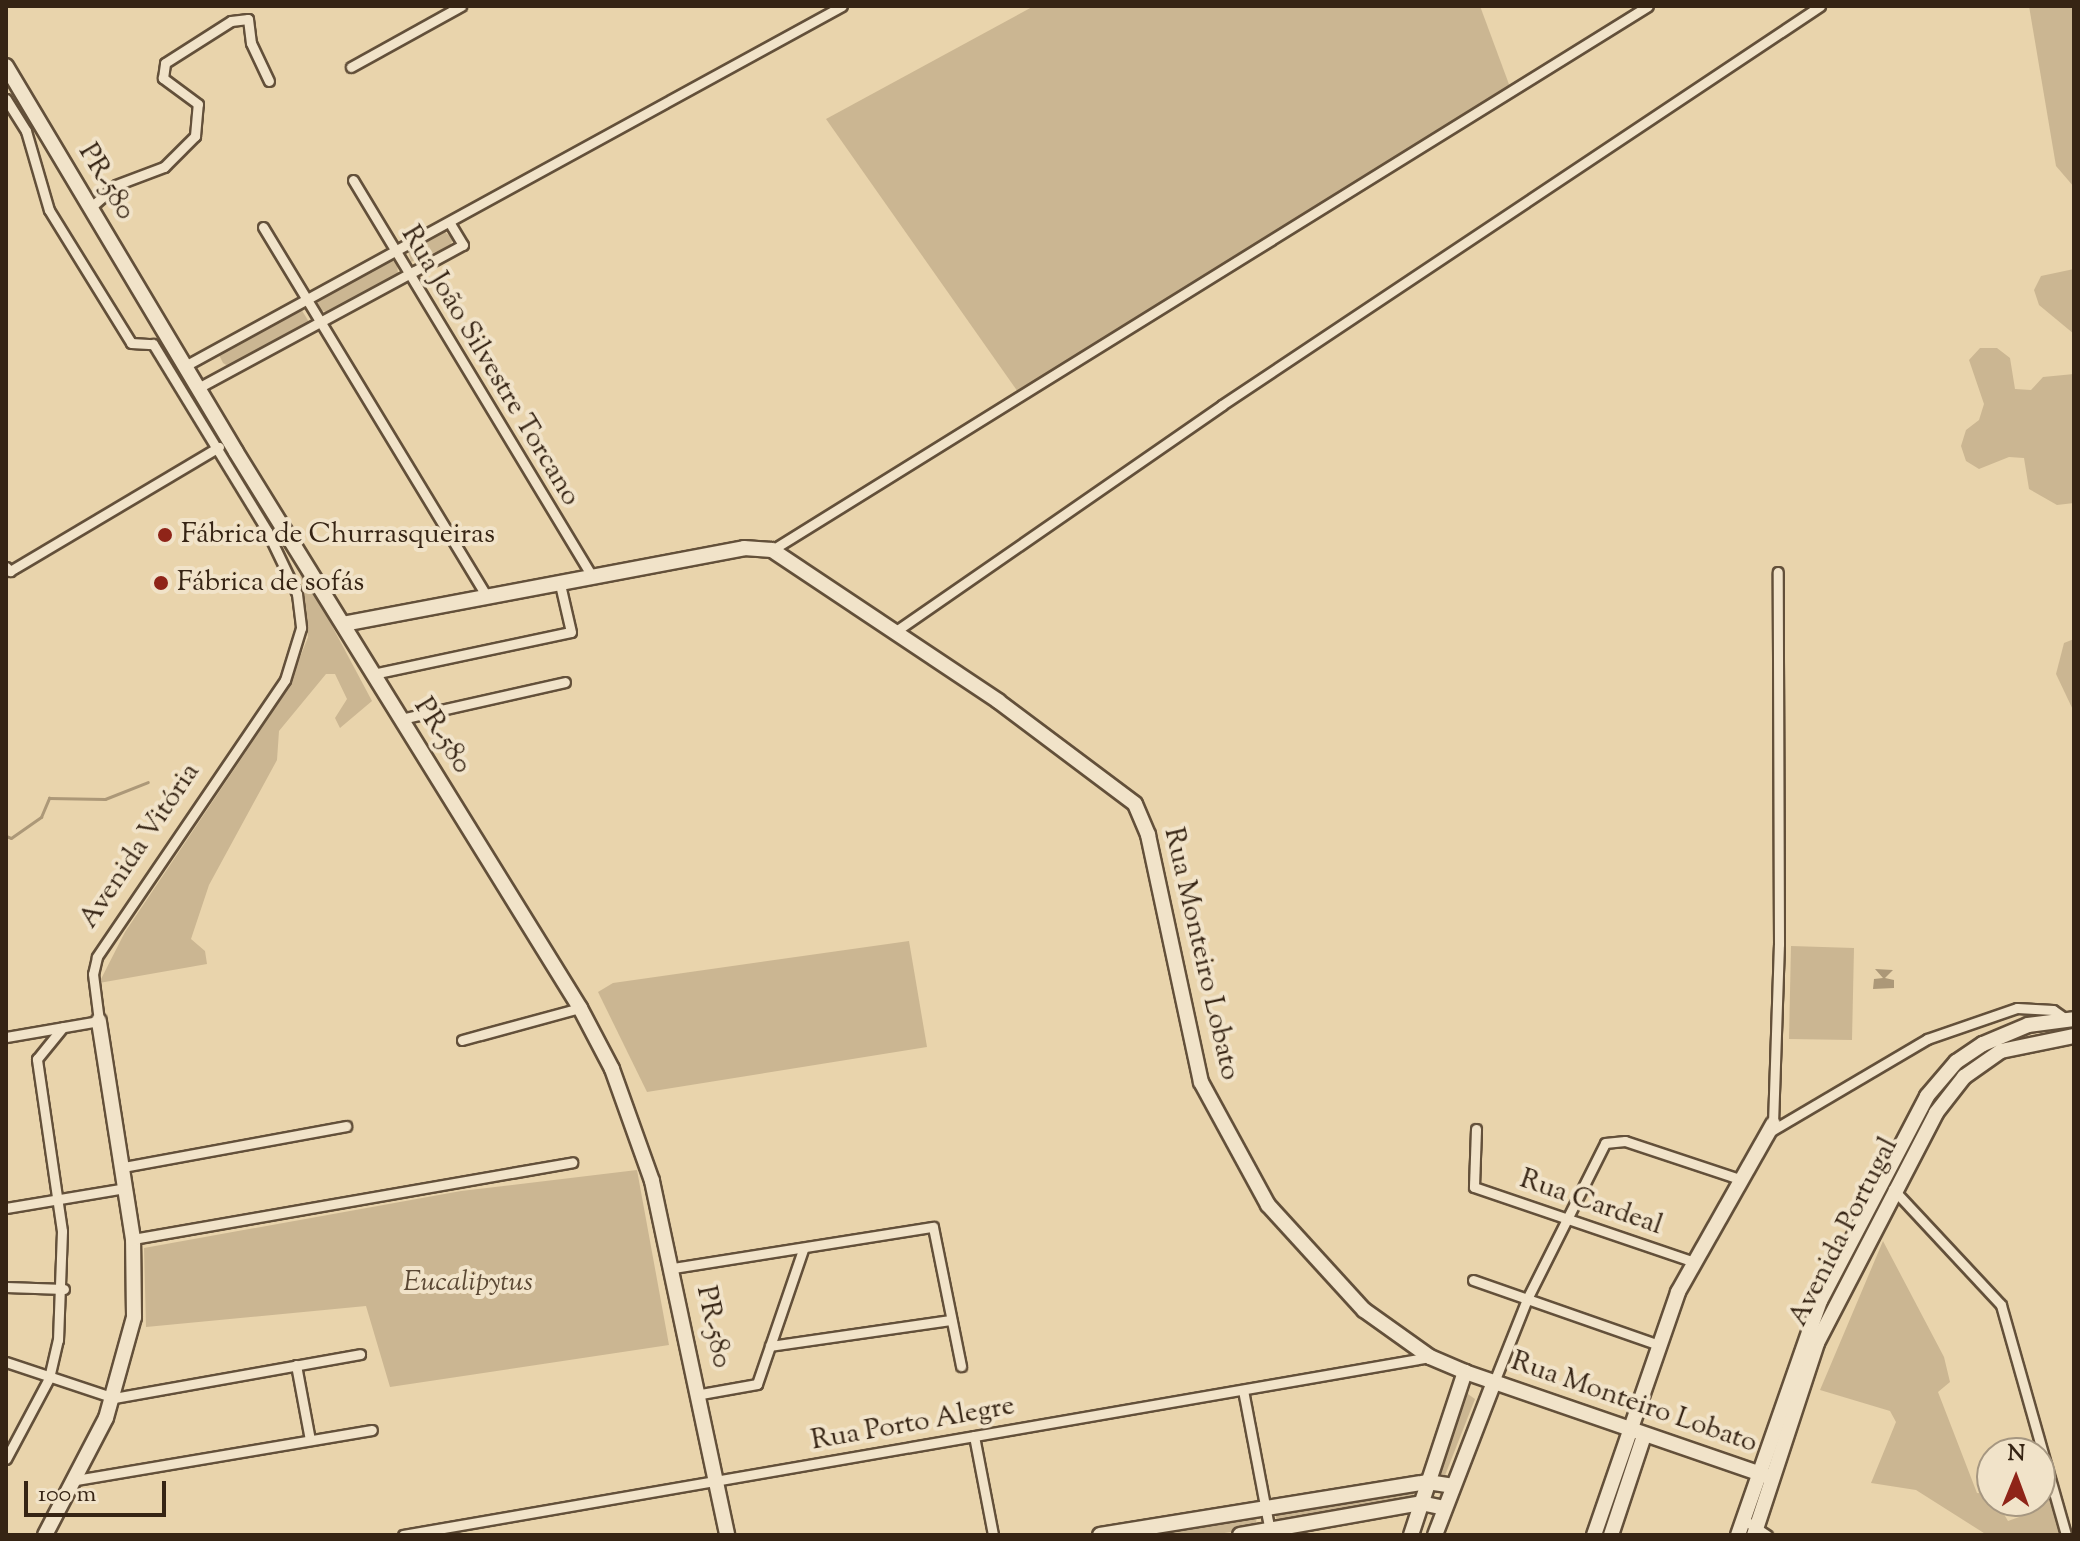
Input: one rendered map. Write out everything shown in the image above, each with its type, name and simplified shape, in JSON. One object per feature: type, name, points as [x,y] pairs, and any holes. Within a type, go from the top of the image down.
[{"type":"main road","name":"PR-580","points":[[6,66],[198,388],[223,445],[343,624],[580,1008],[632,1118],[673,1268],[701,1394],[727,1535]]},
{"type":"main road","points":[[343,624],[485,594],[744,548],[772,550]]},
{"type":"main road","name":"Rua Monteiro Lobato","points":[[772,550],[896,631],[1135,804],[1148,835],[1198,1070],[1229,1142],[1268,1205],[1324,1272],[1364,1310],[1430,1357],[1465,1372],[1766,1476]]},
{"type":"main road","points":[[1766,1476],[1820,1301],[1927,1096],[1956,1062],[1983,1044],[2028,1025],[2070,1020]]},
{"type":"main road","name":"Avenida Vitória","points":[[45,1535],[76,1480],[114,1398],[134,1317],[133,1239],[99,1021]]},
{"type":"main road","name":"Avenida Portugal","points":[[1738,1535],[1766,1476],[1817,1343],[1924,1132],[1964,1077],[2017,1045],[2074,1036]]},
{"type":"main road","points":[[1611,1535],[1659,1345],[1694,1262],[1770,1129]]},
{"type":"main road","points":[[1411,1535],[1465,1372]]},
{"type":"main road","points":[[1435,1535],[1494,1382]]},
{"type":"main road","points":[[1594,1535],[1637,1433]]},
{"type":"main road","name":"Avenida Portugal","points":[[1760,1531],[1766,1476]]},
{"type":"main road","points":[[1100,1535],[1428,1482],[1452,1486]]},
{"type":"main road","points":[[1240,1535],[1270,1533],[1421,1503],[1444,1508]]},
{"type":"street","points":[[351,67],[461,6]]},
{"type":"street","points":[[185,366],[842,6]]},
{"type":"street","points":[[772,550],[1648,6]]},
{"type":"street","points":[[896,631],[1222,405],[1820,6]]},
{"type":"street","points":[[91,207],[123,181],[164,167],[195,136],[198,104],[163,78],[161,72],[176,55],[231,21],[248,19],[251,43],[269,81]]},
{"type":"street","points":[[6,99],[26,131],[40,122]]},
{"type":"street","name":"Avenida Vitória","points":[[26,131],[49,210],[131,343],[153,344],[223,445],[292,580],[301,639],[285,680],[97,957],[93,974],[99,1021]]},
{"type":"street","name":"Rua João Silvestre Torcano","points":[[353,180],[591,575]]},
{"type":"street","points":[[198,388],[463,245],[450,223]]},
{"type":"street","points":[[263,227],[485,594]]},
{"type":"street","points":[[6,567],[10,571],[223,445]]},
{"type":"street","points":[[1770,1129],[1779,944],[1778,572]]},
{"type":"street","points":[[373,674],[571,632],[559,580]]},
{"type":"street","points":[[401,719],[565,682]]},
{"type":"street","points":[[462,1040],[580,1008]]},
{"type":"street","points":[[1770,1129],[1927,1039],[2017,1008],[2053,1010],[2070,1020]]},
{"type":"street","points":[[6,1037],[99,1021]]},
{"type":"street","points":[[6,1459],[49,1378],[64,1289],[58,1201],[37,1059],[64,1027]]},
{"type":"street","points":[[123,1167],[346,1126]]},
{"type":"street","name":"Rua Cardeal","points":[[1476,1129],[1474,1187],[1694,1262]]},
{"type":"street","points":[[1494,1382],[1527,1299],[1605,1143],[1613,1140],[1742,1180]]},
{"type":"street","points":[[133,1239],[572,1162]]},
{"type":"street","points":[[6,1208],[126,1188]]},
{"type":"street","points":[[1893,1189],[2001,1305],[2066,1535]]},
{"type":"street","points":[[673,1268],[803,1250],[933,1227],[961,1366]]},
{"type":"street","points":[[701,1394],[757,1384],[803,1250]]},
{"type":"street","points":[[1473,1280],[1659,1345]]},
{"type":"street","points":[[6,1287],[64,1289]]},
{"type":"street","points":[[770,1346],[951,1320]]},
{"type":"street","points":[[6,1362],[114,1398],[360,1354]]},
{"type":"street","name":"Rua Porto Alegre","points":[[403,1535],[458,1530],[716,1481],[1430,1357]]},
{"type":"street","points":[[296,1365],[310,1440]]},
{"type":"street","points":[[1243,1390],[1270,1533]]},
{"type":"street","points":[[76,1480],[372,1430]]},
{"type":"street","points":[[974,1436],[993,1535]]},
{"type":"street","points":[[1743,1519],[1760,1531]]},
{"type":"green space","points":[[1034,6],[1480,6],[1510,87],[1018,392],[826,119]]},
{"type":"green space","points":[[2029,6],[2074,6],[2074,187],[2056,166]]},
{"type":"green space","points":[[444,231],[453,239],[450,246],[411,262],[408,250]]},
{"type":"green space","points":[[389,260],[397,262],[398,274],[326,312],[320,310],[317,300]]},
{"type":"green space","points":[[2074,269],[2074,334],[2039,305],[2034,290],[2041,276]]},
{"type":"green space","points":[[301,309],[309,322],[228,366],[223,363],[218,353]]},
{"type":"green space","points":[[1980,348],[1997,348],[2010,358],[2015,389],[2031,390],[2043,377],[2074,374],[2074,503],[2057,505],[2029,489],[2024,458],[2009,457],[1979,469],[1966,461],[1961,446],[1966,430],[1979,420],[1984,404],[1969,360]]},
{"type":"green space","points":[[299,564],[372,701],[340,728],[335,718],[347,699],[335,674],[326,674],[279,731],[277,760],[209,885],[191,939],[205,951],[207,964],[99,983],[125,932],[270,716],[295,670],[308,637]]},
{"type":"green space","points":[[2074,639],[2074,712],[2056,674],[2064,643]]},
{"type":"green space","points":[[909,941],[927,1047],[647,1092],[598,992],[613,983]]},
{"type":"green space","points":[[1791,946],[1854,948],[1852,1040],[1789,1039]]},
{"type":"green space","name":"Eucalipytus","points":[[637,1170],[669,1345],[390,1387],[366,1306],[146,1327],[144,1248],[461,1191]]},
{"type":"green space","points":[[1883,1241],[1944,1357],[1950,1382],[1938,1392],[1976,1490],[1976,1517],[2006,1517],[2008,1521],[2019,1517],[2056,1517],[2056,1512],[2060,1523],[2059,1535],[1987,1535],[1916,1490],[1871,1483],[1896,1422],[1890,1411],[1820,1390]]},
{"type":"green space","points":[[1465,1392],[1475,1399],[1444,1478],[1436,1473]]},
{"type":"green space","points":[[1414,1491],[1413,1499],[1281,1524],[1276,1518],[1276,1513]]},
{"type":"green space","points":[[1257,1517],[1255,1528],[1212,1535],[1126,1535]]},
{"type":"shaded area","points":[[1875,969],[1893,970],[1885,978],[1894,980],[1894,988],[1873,989],[1874,979],[1883,978]]},
{"type":"waterway","points":[[6,836],[11,838],[41,817],[49,798],[105,799],[148,782]]},
{"type":"place","name":"Fábrica de Churrasqueiras","points":[[165,535]]},
{"type":"place","name":"Fábrica de sofás","points":[[161,583]]}]
